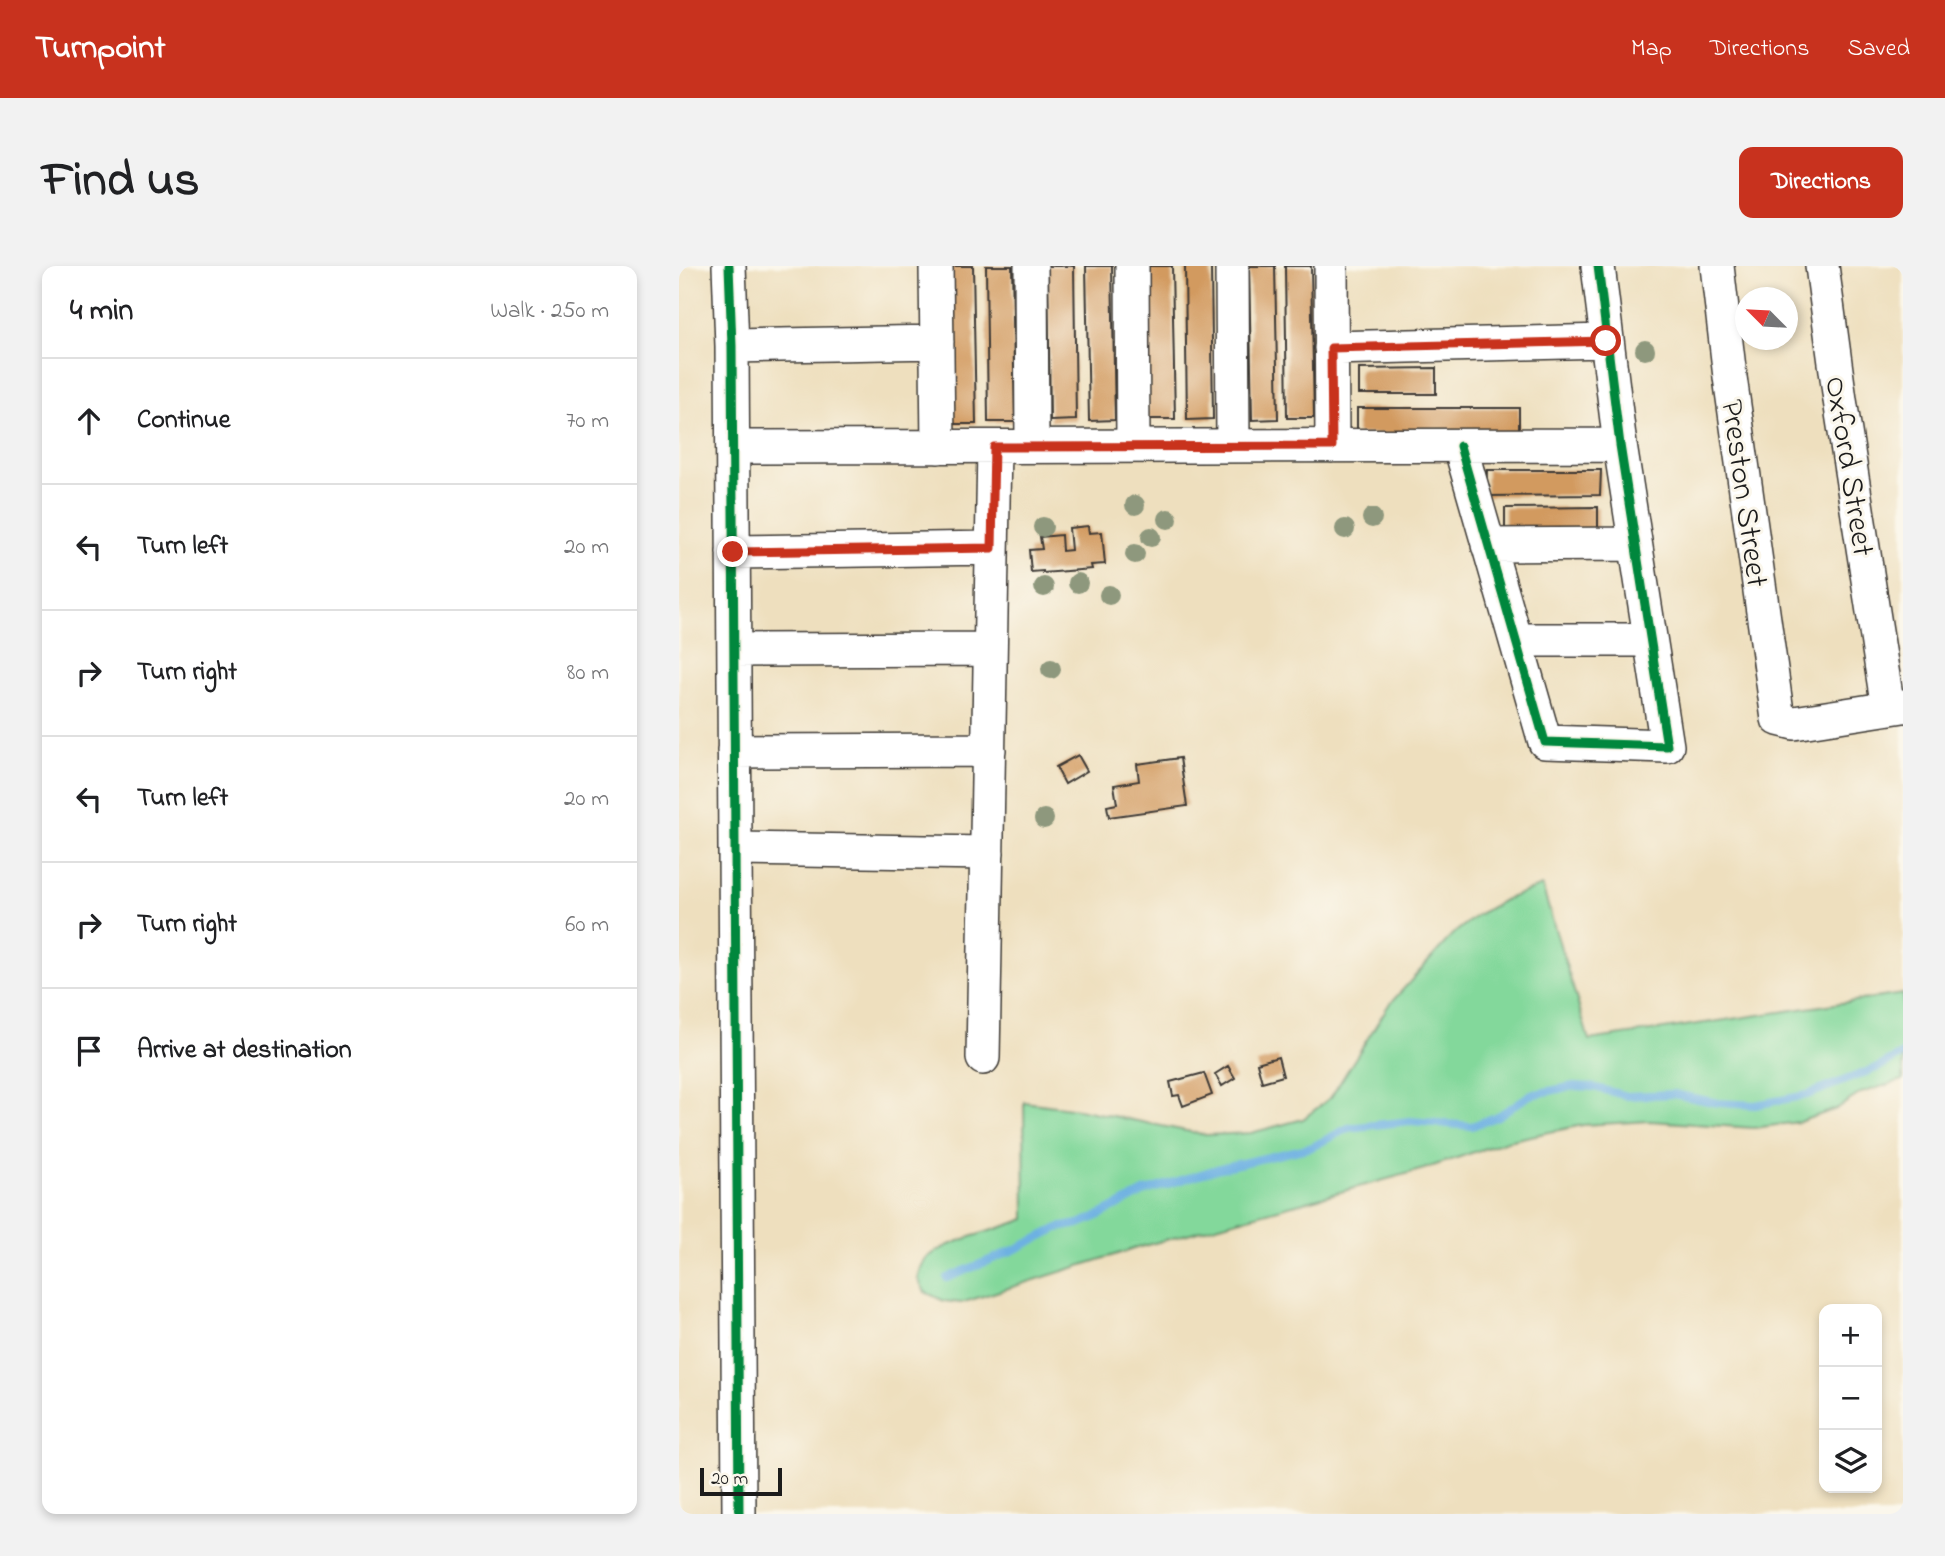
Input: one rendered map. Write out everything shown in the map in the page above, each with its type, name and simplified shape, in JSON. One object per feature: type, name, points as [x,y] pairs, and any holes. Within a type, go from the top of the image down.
[{"type":"street","points":[[730,266],[739,1514]]},
{"type":"street","points":[[936,266],[938,447]]},
{"type":"street","points":[[1031,266],[1032,446]]},
{"type":"street","points":[[1132,266],[1133,446]]},
{"type":"street","points":[[1232,266],[1233,446]]},
{"type":"street","points":[[1331,266],[1332,446]]},
{"type":"street","points":[[1460,446],[1545,742],[1667,746],[1620,445],[1598,266]]},
{"type":"street","name":"Preston Street","points":[[1717,266],[1778,719],[1794,723],[1896,707]]},
{"type":"street","name":"Oxford Street","points":[[1822,266],[1840,400],[1896,707]]},
{"type":"street","points":[[1331,348],[1606,341]]},
{"type":"street","points":[[732,346],[937,342]]},
{"type":"street","points":[[733,447],[1620,445]]},
{"type":"street","points":[[983,1058],[994,447]]},
{"type":"street","points":[[1488,545],[1635,544]]},
{"type":"street","points":[[733,552],[992,548]]},
{"type":"street","points":[[1515,640],[1650,640]]},
{"type":"street","points":[[734,650],[991,649]]},
{"type":"street","points":[[734,751],[989,750]]},
{"type":"street","points":[[735,849],[987,853]]},
{"type":"green space","points":[[1542,886],[1589,1040],[1903,994],[1903,1080],[1861,1093],[1836,1109],[1799,1122],[1754,1128],[1650,1121],[1583,1125],[1507,1141],[1424,1169],[1140,1247],[961,1303],[944,1301],[925,1292],[918,1279],[928,1257],[963,1239],[1025,1219],[1024,1102],[1078,1109],[1206,1135],[1251,1133],[1303,1119],[1331,1097],[1388,1006],[1453,934],[1477,915],[1506,899]]},
{"type":"building","points":[[947,266],[973,266],[976,424],[949,424]]},
{"type":"building","points":[[986,266],[1012,266],[1015,422],[988,422]]},
{"type":"building","points":[[1048,266],[1074,266],[1076,420],[1050,421]]},
{"type":"building","points":[[1086,266],[1112,266],[1115,420],[1089,421]]},
{"type":"building","points":[[1146,266],[1172,266],[1175,419],[1148,419]]},
{"type":"building","points":[[1185,266],[1211,266],[1213,419],[1187,420]]},
{"type":"building","points":[[1249,266],[1275,266],[1278,419],[1252,420]]},
{"type":"building","points":[[1285,266],[1311,266],[1314,418],[1287,418]]},
{"type":"building","points":[[1436,368],[1436,394],[1359,394],[1359,369]]},
{"type":"building","points":[[1357,408],[1519,408],[1519,434],[1357,434]]},
{"type":"building","points":[[1487,470],[1601,470],[1600,495],[1486,496]]},
{"type":"building","points":[[1598,507],[1598,532],[1505,533],[1505,508]]},
{"type":"building","points":[[1088,526],[1089,533],[1102,532],[1105,564],[1091,565],[1092,569],[1031,572],[1029,550],[1042,549],[1040,537],[1061,535],[1062,551],[1071,550],[1069,528]]},
{"type":"building","points":[[1078,755],[1087,771],[1065,784],[1056,767]]},
{"type":"building","points":[[1180,758],[1187,806],[1109,817],[1107,806],[1117,804],[1114,785],[1139,781],[1137,764]]},
{"type":"building","points":[[1278,1057],[1283,1076],[1262,1082],[1257,1063]]},
{"type":"building","points":[[1228,1066],[1235,1078],[1222,1086],[1215,1074]]},
{"type":"building","points":[[1204,1073],[1212,1095],[1183,1106],[1179,1095],[1173,1096],[1170,1082]]},
{"type":"waterway","points":[[947,1278],[1058,1228],[1096,1217],[1146,1191],[1220,1168],[1312,1147],[1348,1128],[1410,1121],[1472,1126],[1498,1116],[1530,1095],[1574,1086],[1593,1087],[1627,1096],[1674,1094],[1718,1103],[1755,1105],[1807,1095],[1879,1067],[1903,1054]]},
{"type":"cycle path","points":[[729,266],[732,346],[739,1514]]},
{"type":"cycle path","points":[[1460,446],[1545,742],[1667,746],[1620,445],[1598,266]]},
{"type":"route","points":[[733,552],[992,548],[994,447],[1332,446],[1331,348],[1606,341]]}]
